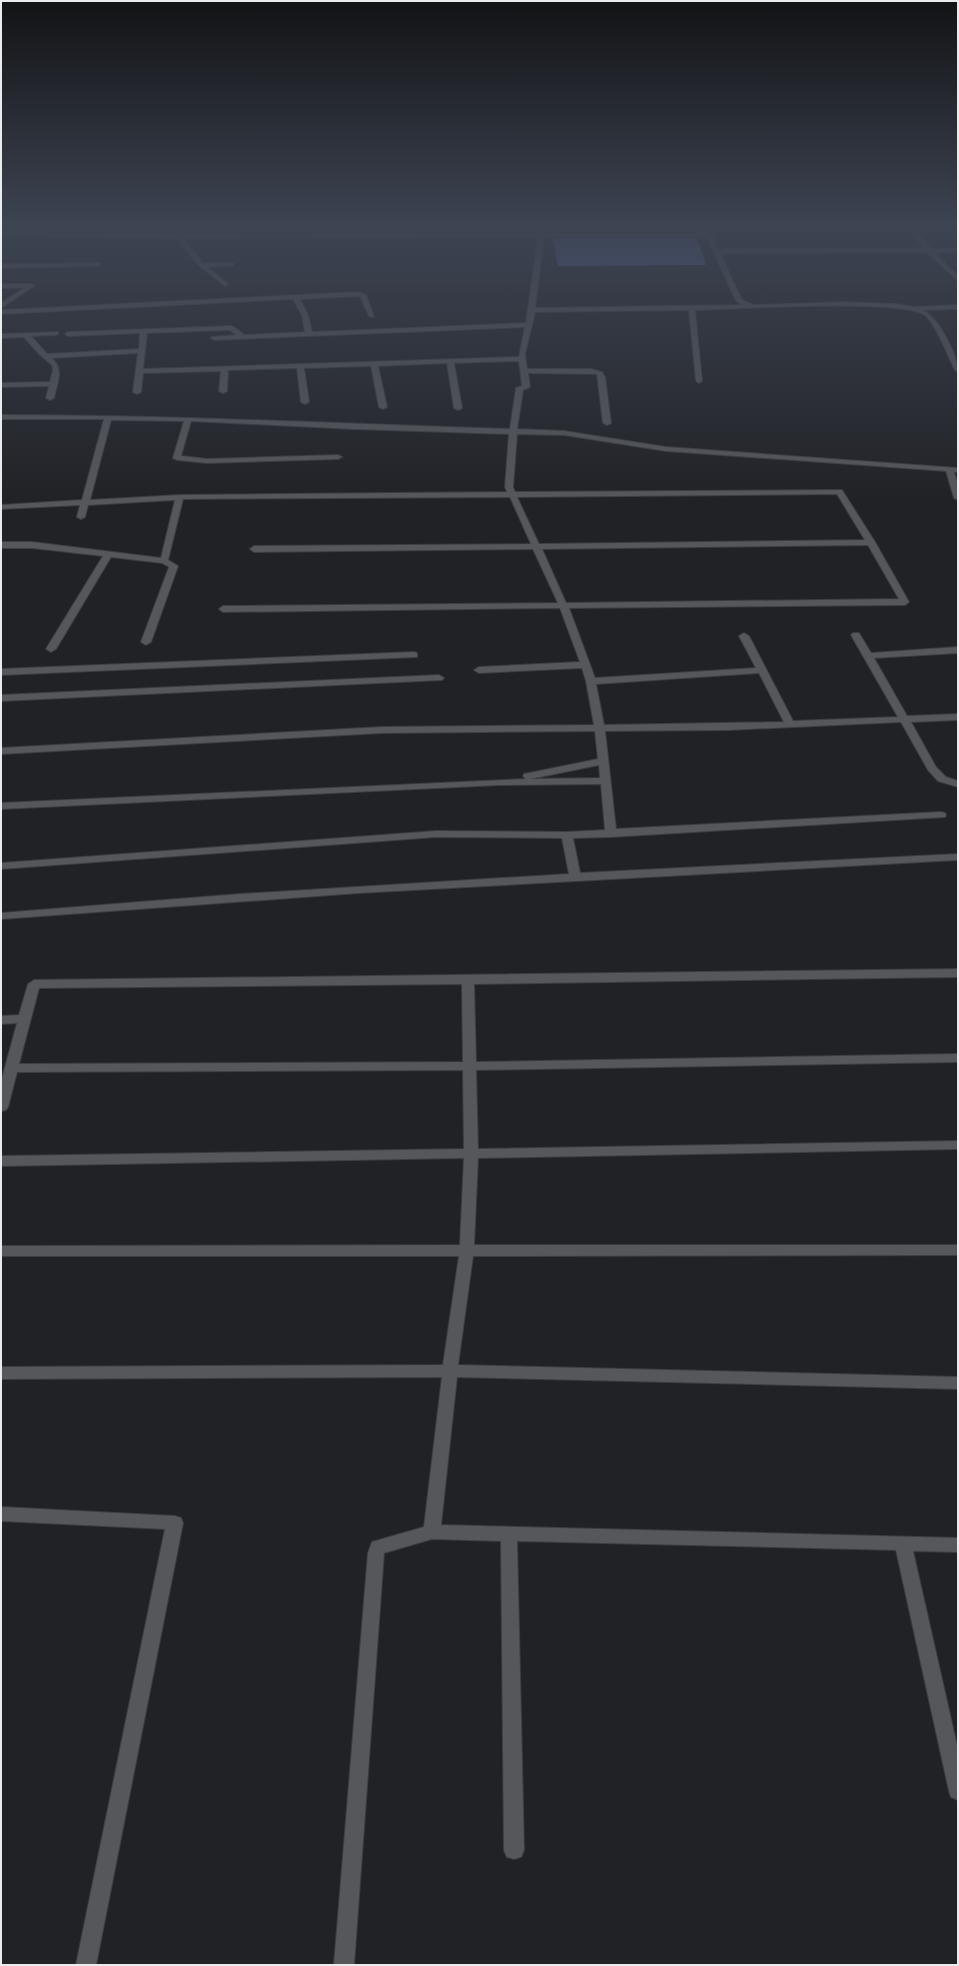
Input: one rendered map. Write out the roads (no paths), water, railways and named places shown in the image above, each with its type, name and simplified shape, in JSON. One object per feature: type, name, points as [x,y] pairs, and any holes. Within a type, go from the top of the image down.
[{"type":"street","points":[[306,318],[309,335]]},
{"type":"street","points":[[530,318],[522,354],[526,387],[520,388],[513,431],[509,488],[562,604],[591,681],[600,729],[611,834]]},
{"type":"street","points":[[693,318],[699,381]]},
{"type":"street","points":[[930,318],[958,370]]},
{"type":"street","points":[[214,338],[528,325]]},
{"type":"street","points":[[68,334],[231,328],[242,337]]},
{"type":"street","points":[[137,392],[144,331]]},
{"type":"street","points":[[1,336],[56,333]]},
{"type":"street","points":[[26,335],[41,353],[47,356],[55,364],[56,370],[50,398]]},
{"type":"street","points":[[47,356],[142,351]]},
{"type":"street","points":[[140,371],[523,359]]},
{"type":"street","points":[[450,361],[458,408]]},
{"type":"street","points":[[374,364],[382,406]]},
{"type":"street","points":[[300,366],[305,402]]},
{"type":"street","points":[[223,391],[225,368]]},
{"type":"street","points":[[524,371],[591,371],[600,373],[602,377],[607,423]]},
{"type":"street","points":[[1,385],[53,384]]},
{"type":"street","points":[[1,417],[188,419],[353,427],[513,431],[564,434],[666,449],[958,470]]},
{"type":"street","points":[[81,517],[108,417]]},
{"type":"street","points":[[188,419],[177,458],[206,461],[338,457]]},
{"type":"street","points":[[949,469],[958,498]]},
{"type":"street","points":[[1,507],[180,497],[513,496],[839,492],[871,542],[905,602],[562,604],[223,609]]},
{"type":"street","points":[[164,561],[180,497]]},
{"type":"street","points":[[254,549],[537,547],[871,542]]},
{"type":"street","points":[[1,545],[32,545],[110,554],[164,561],[174,566],[146,642]]},
{"type":"street","points":[[51,649],[110,554]]},
{"type":"street","points":[[856,635],[903,720],[932,768],[942,779],[958,784]]},
{"type":"street","points":[[744,636],[790,724]]},
{"type":"street","points":[[868,656],[958,650]]},
{"type":"street","points":[[1,672],[414,655]]},
{"type":"street","points":[[479,670],[586,665]]},
{"type":"street","points":[[591,681],[763,670]]},
{"type":"street","points":[[1,698],[439,678]]},
{"type":"street","points":[[1,751],[382,730],[600,729],[790,724],[958,717]]},
{"type":"street","points":[[500,782],[604,761]]},
{"type":"street","points":[[1,806],[500,782],[606,781]]},
{"type":"street","points":[[1,866],[436,834],[611,834],[941,815]]},
{"type":"street","points":[[567,835],[575,876]]},
{"type":"street","points":[[1,916],[575,876],[958,857]]},
{"type":"street","points":[[1,1107],[34,984],[958,973]]},
{"type":"street","points":[[432,1532],[450,1371],[467,1250],[471,1154],[468,980]]},
{"type":"street","points":[[1,1020],[24,1019]]},
{"type":"street","points":[[11,1068],[470,1066],[958,1058]]},
{"type":"street","points":[[1,1161],[958,1145]]},
{"type":"street","points":[[1,1251],[958,1250]]},
{"type":"street","points":[[1,1373],[450,1371],[958,1383]]},
{"type":"street","points":[[1,1514],[175,1523],[86,1965]]},
{"type":"street","points":[[344,1965],[376,1553],[378,1547],[432,1532],[958,1545]]},
{"type":"street","points":[[509,1533],[514,1850]]},
{"type":"street","points":[[903,1544],[958,1791]]}]
